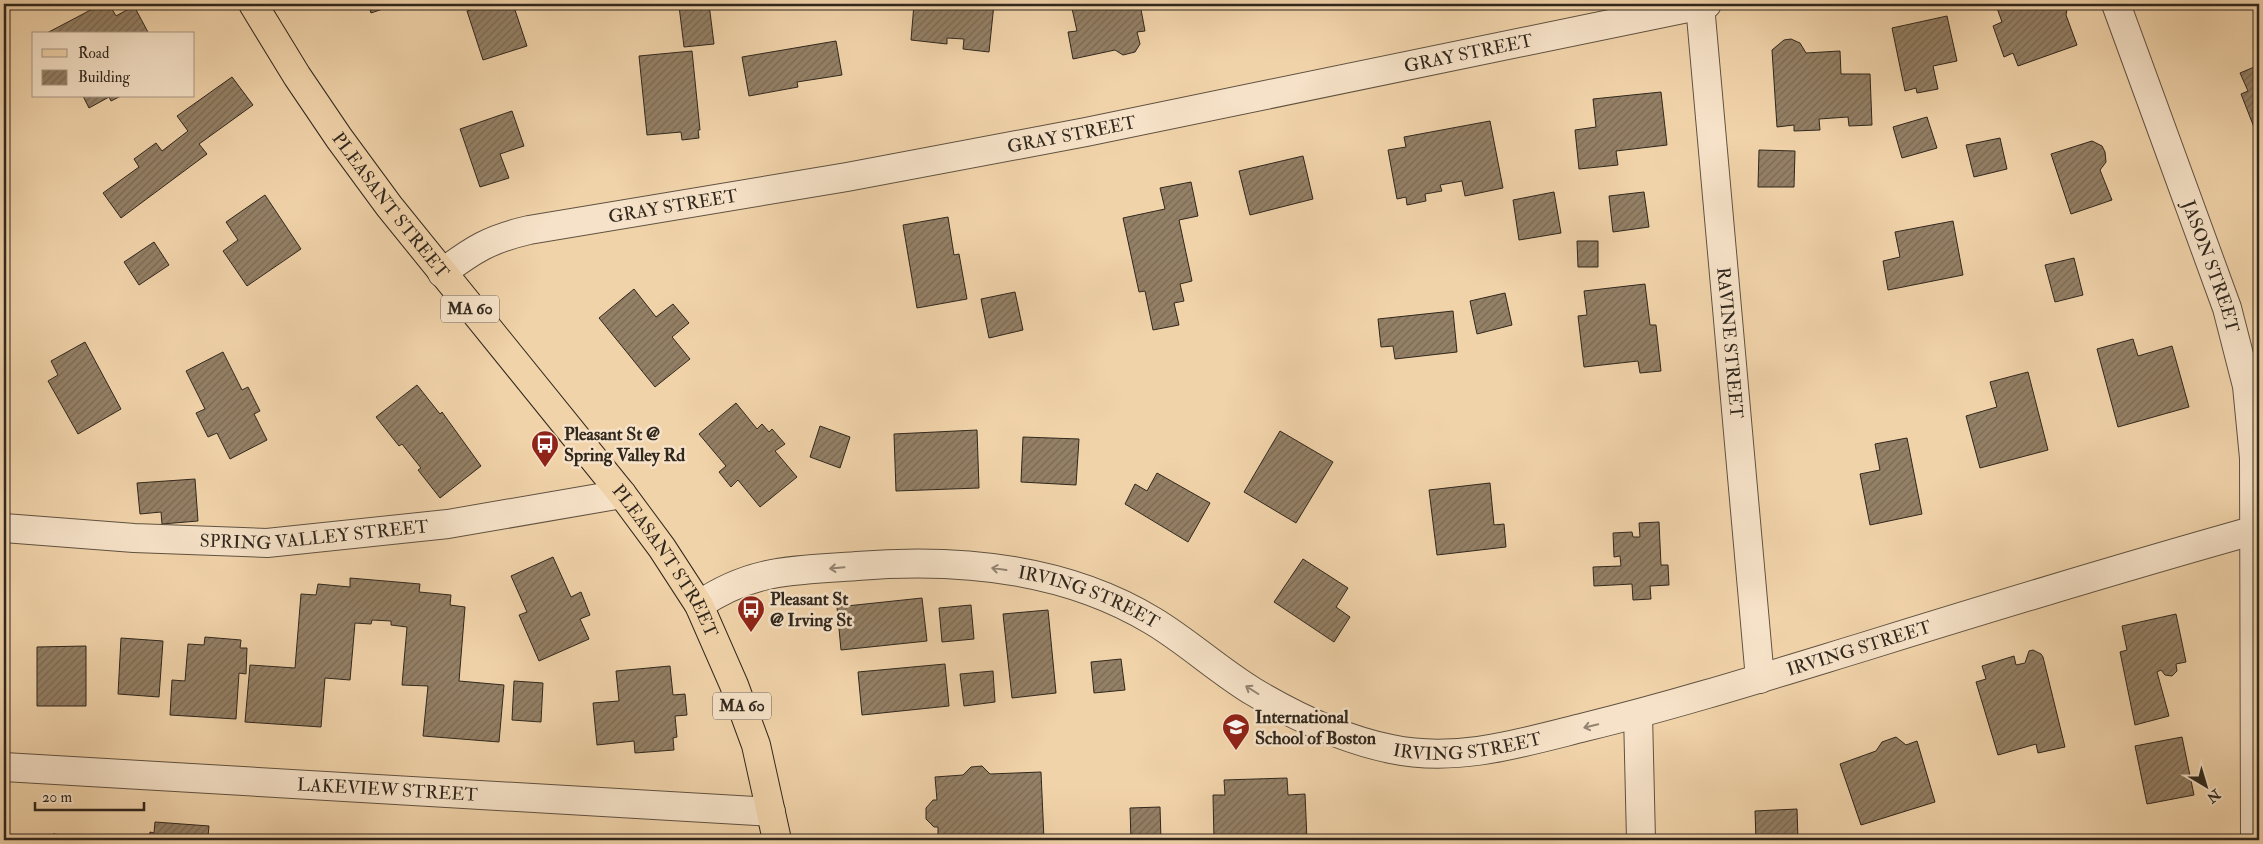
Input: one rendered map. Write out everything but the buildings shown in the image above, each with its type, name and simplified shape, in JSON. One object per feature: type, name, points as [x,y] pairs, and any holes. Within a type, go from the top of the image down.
[{"type":"main road","name":"PLEASANT STREET","points":[[253,4],[297,76],[339,138],[442,273],[622,494],[662,548],[699,605],[728,669],[756,745],[777,840]]},
{"type":"street","name":"JASON STREET","points":[[2116,4],[2227,308],[2247,386],[2254,458],[2257,530],[2255,840]]},
{"type":"street","name":"GRAY STREET","points":[[442,273],[473,249],[497,238],[529,230],[847,177],[1086,132],[1704,5]]},
{"type":"street","name":"RAVINE STREET","points":[[1704,5],[1760,679]]},
{"type":"street","name":"SPRING VALLEY STREET","points":[[4,528],[134,538],[267,543],[448,524],[622,494]]},
{"type":"street","name":"IRVING STREET","points":[[699,605],[729,586],[757,576],[772,573],[881,565],[927,563],[971,565],[1068,583],[1101,595],[1155,622],[1254,692],[1297,716],[1330,731],[1392,749],[1428,754],[1464,754],[1496,749],[1638,714],[1760,679],[2009,601],[2257,530]]},
{"type":"street","points":[[1638,714],[1641,840]]},
{"type":"street","name":"LAKEVIEW STREET","points":[[4,767],[771,812]]},
{"type":"place","name":"Pleasant St @ Spring Valley Rd","points":[[545,468]]},
{"type":"place","name":"Pleasant St @ Irving St","points":[[751,633]]},
{"type":"place","name":"International School of Boston","points":[[1236,751]]}]
